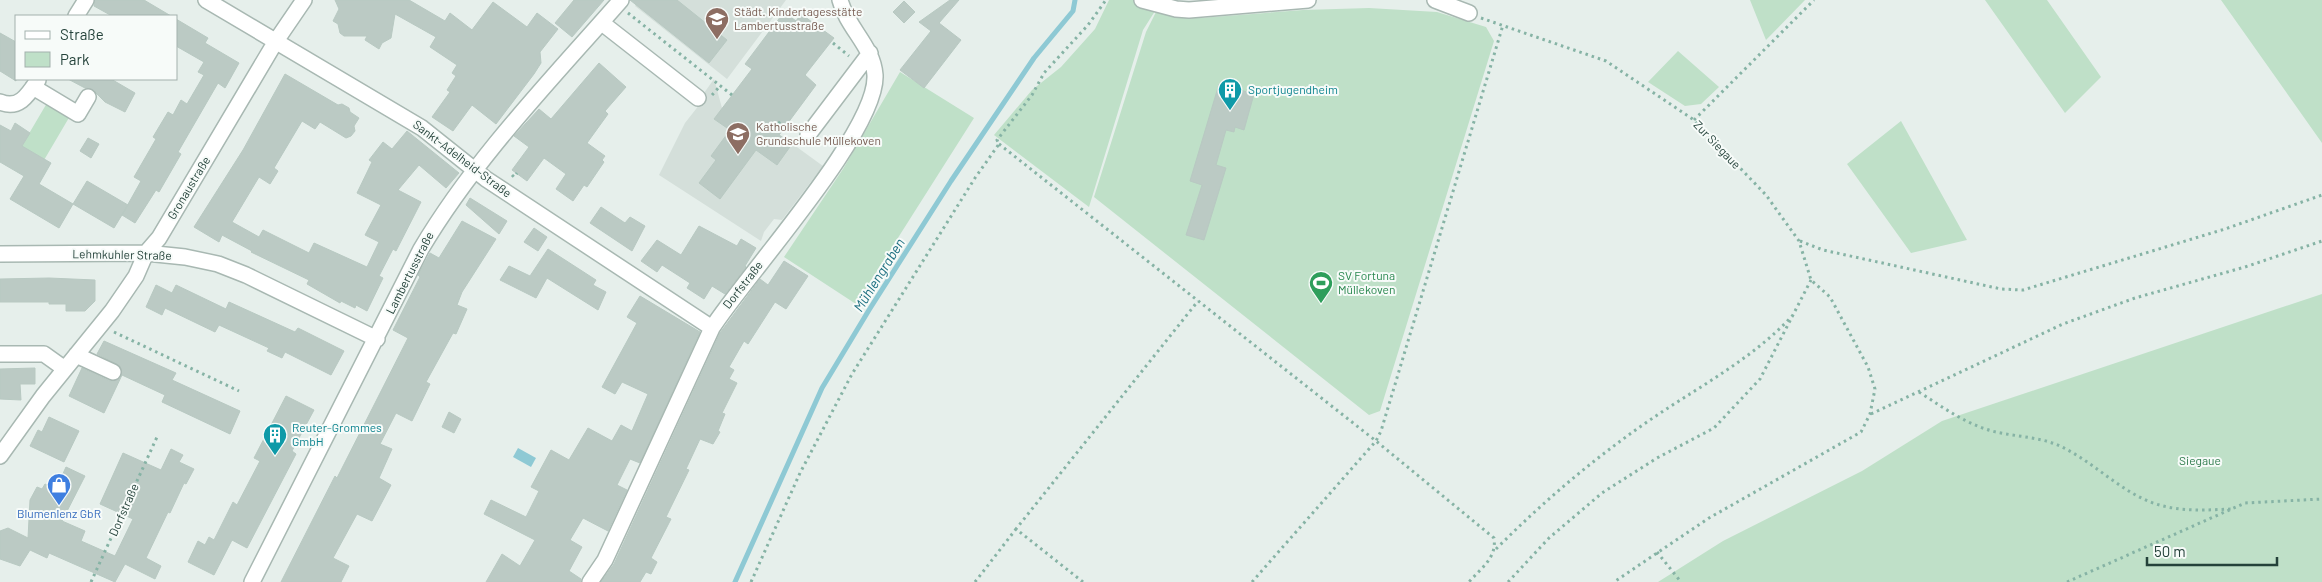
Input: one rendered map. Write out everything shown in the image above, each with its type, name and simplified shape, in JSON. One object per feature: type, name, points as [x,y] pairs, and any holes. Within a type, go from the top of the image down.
[{"type":"street","points":[[77,15],[86,0]]},
{"type":"street","name":"Sankt-Adelheid-Straße","points":[[206,0],[399,113],[486,179],[612,264],[712,328]]},
{"type":"street","name":"Gronaustraße","points":[[0,456],[136,276],[146,253],[159,238],[276,41],[304,0]]},
{"type":"street","name":"Dorfstraße","points":[[590,582],[605,560],[712,328],[728,304],[834,165],[858,124],[875,88],[875,73],[870,53],[844,14],[840,0]]},
{"type":"street","points":[[1142,0],[1176,9],[1189,10],[1308,0]]},
{"type":"street","points":[[1435,0],[1469,13]]},
{"type":"street","name":"Lambertusstraße","points":[[252,582],[421,249],[446,207],[539,91],[619,2]]},
{"type":"street","points":[[602,23],[698,98]]},
{"type":"street","points":[[808,135],[870,53]]},
{"type":"street","points":[[0,102],[13,106],[21,102],[36,83],[78,114],[88,96]]},
{"type":"street","name":"Lehmkuhler Straße","points":[[0,254],[146,253],[185,256],[218,264],[246,275],[377,339]]},
{"type":"street","points":[[0,354],[44,354],[65,369]]},
{"type":"street","points":[[76,355],[113,372]]},
{"type":"path","points":[[1106,0],[1088,25],[1044,73],[1032,95],[997,140],[999,144],[1376,441],[1494,538],[1496,549]]},
{"type":"path","points":[[1694,120],[1814,0]]},
{"type":"path","points":[[619,2],[732,95]]},
{"type":"path","name":"Zur Siegaue","points":[[1469,13],[1606,61],[1694,120],[1766,195],[1799,241],[1811,280]]},
{"type":"path","points":[[1252,582],[1376,441],[1384,422],[1503,25]]},
{"type":"path","points":[[751,582],[800,473],[852,374],[975,178],[999,144]]},
{"type":"path","points":[[487,157],[514,177],[517,173]]},
{"type":"path","points":[[1799,241],[1841,255],[2001,290],[2023,290],[2225,229],[2322,194]]},
{"type":"path","points":[[1870,414],[2063,324],[2135,298],[2245,267],[2322,241]]},
{"type":"path","points":[[1508,582],[1549,538],[1602,493],[1657,458],[1714,428],[1760,379],[1772,353],[1798,310],[1811,280],[1830,297],[1868,368],[1875,389],[1870,414],[1861,432],[1709,518],[1614,582]]},
{"type":"path","points":[[975,582],[1198,301]]},
{"type":"path","points":[[1468,582],[1496,549],[1534,511],[1584,469],[1647,422],[1718,377],[1776,334],[1798,310]]},
{"type":"path","points":[[100,326],[239,391]]},
{"type":"path","points":[[1919,391],[1974,425],[1998,432],[2025,436],[2062,447],[2130,490],[2156,504],[2188,510],[2232,509]]},
{"type":"path","name":"Dorfstraße","points":[[91,582],[157,437]]},
{"type":"path","points":[[2067,582],[2244,504],[2322,499]]},
{"type":"path","points":[[1016,530],[1083,582]]},
{"type":"path","points":[[1657,552],[1681,582]]},
{"type":"shaded area","name":"Städt. Kindertagesstätte Lambertusstraße","points":[[639,0],[786,0],[727,79],[635,6]]},
{"type":"shaded area","name":"Katholische Grundschule Müllekoven","points":[[714,79],[722,108],[753,132],[761,121],[823,166],[782,220],[774,219],[764,232],[761,241],[659,175],[685,123],[707,95],[704,93]]},
{"type":"green space","points":[[1109,0],[1162,0],[1143,30],[1089,207],[994,135],[1032,90],[1061,67],[1095,29]]},
{"type":"green space","points":[[1750,0],[1805,0],[1766,40]]},
{"type":"green space","points":[[1985,0],[2047,0],[2101,77],[2065,113]]},
{"type":"green space","points":[[2221,0],[2322,0],[2322,143]]},
{"type":"green space","name":"SV Fortuna Müllekoven","points":[[1369,8],[1437,12],[1486,27],[1494,41],[1380,411],[1369,415],[1094,197],[1146,32],[1157,10],[1200,18],[1303,10]]},
{"type":"green space","points":[[1678,51],[1719,87],[1701,104],[1685,106],[1648,82]]},
{"type":"green space","points":[[900,72],[974,118],[856,304],[784,257],[843,169]]},
{"type":"green space","points":[[47,103],[70,116],[37,172],[14,159]]},
{"type":"green space","points":[[1901,121],[1967,240],[1911,253],[1847,164]]},
{"type":"green space","name":"Siegaue","points":[[2322,294],[2322,582],[1658,582],[1723,541],[1862,471],[1942,421]]},
{"type":"water","points":[[518,448],[536,458],[531,467],[513,457]]},
{"type":"building","points":[[95,0],[144,0],[169,15],[110,15],[94,6]]},
{"type":"building","points":[[335,0],[409,0],[445,21],[450,13],[472,30],[493,2],[527,27],[537,13],[558,29],[540,52],[541,63],[534,74],[496,124],[472,105],[453,131],[432,117],[450,92],[447,90],[456,76],[452,73],[457,65],[430,47],[436,37],[395,14],[391,38],[382,43],[379,49],[365,40],[367,36],[344,36],[340,33],[338,24],[333,21],[339,9]]},
{"type":"building","points":[[574,0],[604,0],[572,37],[555,23]]},
{"type":"building","points":[[630,0],[677,0],[727,40],[709,63]]},
{"type":"building","points":[[950,0],[959,0],[939,23],[961,40],[924,88],[900,70],[931,31],[919,22]]},
{"type":"building","points":[[904,1],[915,12],[904,23],[893,12]]},
{"type":"building","points":[[784,12],[796,21],[801,14],[834,38],[805,75],[816,85],[779,135],[792,144],[777,165],[756,150],[720,199],[699,183],[716,160],[711,156],[730,130],[714,119],[752,69],[745,64]]},
{"type":"building","points":[[178,20],[208,38],[205,43],[239,63],[225,88],[218,83],[178,152],[181,154],[159,192],[156,190],[135,223],[122,215],[141,181],[134,177],[156,139],[153,137],[168,112],[173,115],[181,100],[187,104],[204,75],[198,72],[204,62],[178,47]]},
{"type":"building","points":[[0,33],[15,41],[16,81],[0,71]]},
{"type":"building","points":[[599,63],[626,87],[605,111],[608,114],[587,143],[605,156],[602,160],[604,162],[587,187],[584,185],[573,201],[556,189],[566,174],[544,158],[527,181],[512,170],[529,147],[514,136],[539,109],[551,119]]},
{"type":"building","points":[[285,74],[338,105],[342,104],[349,108],[350,112],[359,118],[354,126],[355,131],[346,138],[320,122],[315,129],[302,121],[274,168],[278,171],[270,184],[259,177],[232,222],[259,237],[263,230],[309,253],[314,243],[367,267],[379,242],[365,235],[381,205],[357,193],[372,162],[369,160],[383,142],[392,149],[407,131],[459,173],[446,188],[419,165],[398,190],[421,202],[396,251],[393,249],[379,276],[383,278],[367,311],[356,305],[355,308],[341,301],[340,303],[307,284],[309,280],[251,252],[222,235],[219,242],[194,227],[243,150]]},
{"type":"building","points":[[70,80],[113,80],[135,93],[125,112],[105,102],[92,89],[85,88]]},
{"type":"building","points":[[1219,84],[1254,94],[1244,130],[1235,127],[1234,132],[1226,130],[1216,165],[1226,168],[1204,240],[1186,235],[1202,185],[1190,181]]},
{"type":"building","points":[[15,123],[30,133],[22,146],[51,163],[39,184],[73,204],[59,228],[10,199],[24,176],[0,162],[0,125],[11,131]]},
{"type":"building","points":[[88,138],[99,144],[91,158],[80,151]]},
{"type":"building","points":[[87,181],[128,205],[114,228],[73,204]]},
{"type":"building","points":[[470,198],[507,221],[499,234],[466,205]]},
{"type":"building","points":[[601,207],[625,223],[630,217],[645,226],[632,251],[590,223]]},
{"type":"building","points":[[462,221],[496,239],[462,292],[457,305],[467,309],[456,334],[453,333],[426,382],[430,384],[412,421],[396,413],[380,444],[392,449],[379,478],[391,485],[372,521],[357,514],[333,558],[349,566],[341,582],[281,582],[335,476],[337,478],[408,338],[393,330],[420,277],[418,275],[430,253],[439,258]]},
{"type":"building","points":[[699,226],[737,246],[741,239],[756,248],[746,267],[725,294],[712,286],[704,299],[687,288],[690,283],[662,265],[657,272],[641,261],[657,240],[681,255]]},
{"type":"building","points":[[534,228],[547,237],[538,251],[524,242]]},
{"type":"building","points":[[548,249],[596,280],[593,285],[606,292],[598,310],[547,278],[536,298],[500,280],[509,266],[530,276]]},
{"type":"building","points":[[784,261],[808,276],[786,309],[775,302],[748,344],[744,341],[729,367],[734,370],[729,379],[737,383],[722,413],[725,414],[718,431],[720,432],[713,444],[700,439],[686,469],[689,470],[666,517],[671,519],[651,558],[657,562],[651,574],[646,572],[640,582],[601,582],[614,564],[720,333],[760,279],[768,285]]},
{"type":"building","points":[[49,278],[95,280],[95,301],[85,311],[66,311],[66,304],[49,304],[49,302],[0,302],[0,279]]},
{"type":"building","points":[[156,285],[172,293],[176,285],[226,309],[229,302],[295,332],[298,328],[344,351],[331,375],[285,352],[282,358],[267,351],[269,348],[219,325],[215,332],[165,308],[162,315],[146,307]]},
{"type":"building","points":[[640,296],[700,332],[640,463],[630,459],[617,485],[627,490],[608,531],[583,518],[570,540],[582,547],[569,571],[581,579],[581,582],[486,582],[502,554],[520,566],[535,540],[484,514],[491,500],[526,517],[539,491],[531,487],[551,450],[569,460],[588,428],[612,441],[621,425],[632,431],[648,394],[622,382],[615,394],[602,387],[637,323],[627,317]]},
{"type":"building","points":[[104,341],[176,373],[172,380],[240,411],[230,434],[162,402],[165,395],[122,375],[104,413],[69,396],[82,368],[110,381],[114,381],[121,376],[120,366],[97,354]]},
{"type":"building","points":[[35,368],[35,384],[20,384],[21,400],[0,399],[0,369]]},
{"type":"building","points":[[286,396],[314,410],[292,451],[296,454],[247,548],[232,540],[214,575],[188,562],[198,541],[205,545],[209,537],[214,540],[233,502],[237,505],[260,461],[254,458]]},
{"type":"building","points":[[449,412],[461,419],[454,433],[442,427]]},
{"type":"building","points":[[49,417],[79,431],[64,462],[30,446],[38,430],[42,432]]},
{"type":"building","points":[[171,449],[183,455],[179,462],[194,469],[186,484],[184,483],[170,513],[168,512],[146,558],[161,566],[155,579],[125,564],[115,582],[49,553],[47,558],[30,550],[20,566],[0,559],[0,531],[8,528],[28,538],[30,500],[37,487],[42,489],[45,484],[56,489],[66,467],[85,476],[62,521],[85,531],[81,541],[115,556],[133,519],[100,504],[123,453],[161,470]]},
{"type":"waterway","name":"Mühlengraben","points":[[735,582],[822,388],[951,181],[1034,58],[1073,11],[1075,0]]},
{"type":"place","name":"Städt. Kindertagesstätte Lambertusstraße","points":[[717,40]]},
{"type":"place","name":"Sportjugendheim","points":[[1230,111]]},
{"type":"place","name":"Katholische Grundschule Müllekoven","points":[[738,155]]},
{"type":"place","name":"SV Fortuna Müllekoven","points":[[1321,304]]},
{"type":"place","name":"Reuter-Grommes GmbH","points":[[275,456]]},
{"type":"place","name":"Blumenlenz GbR","points":[[59,506]]}]
